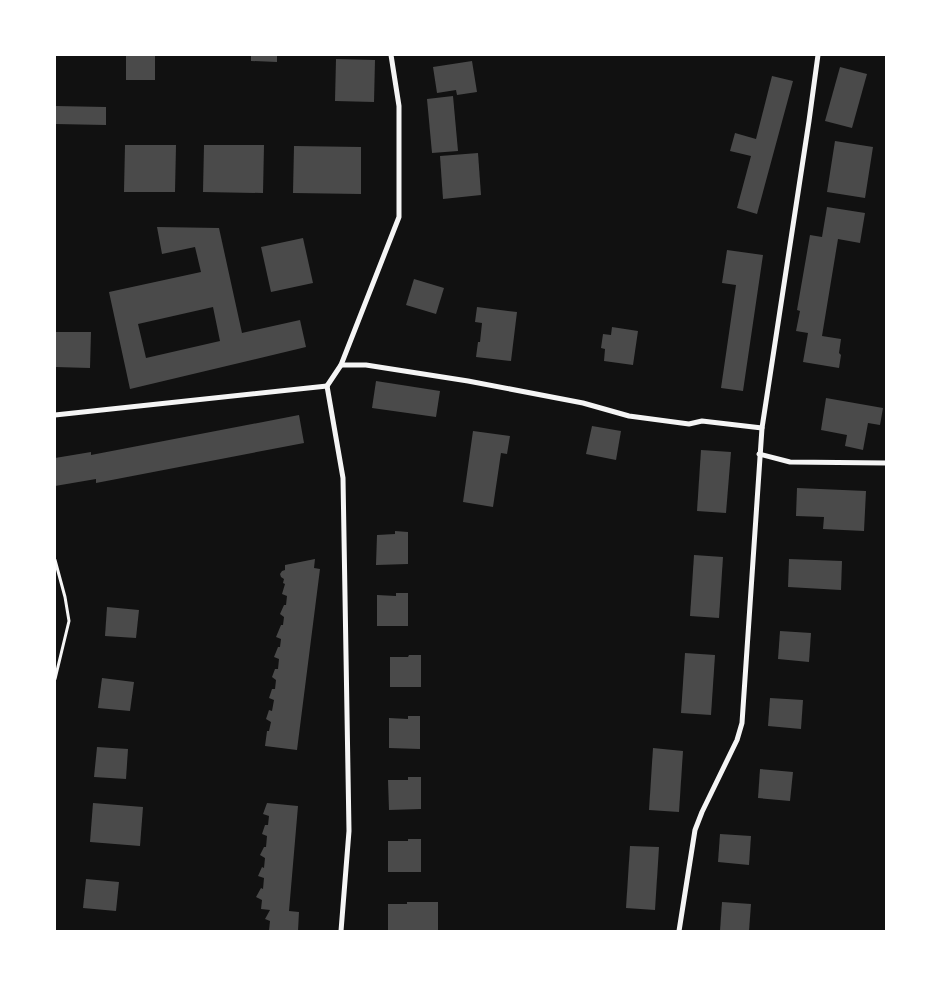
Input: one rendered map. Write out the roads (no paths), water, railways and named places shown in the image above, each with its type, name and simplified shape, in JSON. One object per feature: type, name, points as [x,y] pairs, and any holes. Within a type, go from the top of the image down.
[{"type":"street","points":[[341,931],[349,831],[343,478],[327,386],[341,365],[399,217],[399,106],[390,55]]},
{"type":"street","points":[[680,931],[695,830],[737,740],[742,723],[759,454],[818,55]]},
{"type":"street","points":[[341,365],[366,365],[468,382],[583,403],[629,416],[689,424],[702,421],[762,428]]},
{"type":"street","points":[[55,415],[327,386]]},
{"type":"street","points":[[759,454],[790,462],[886,463]]}]
